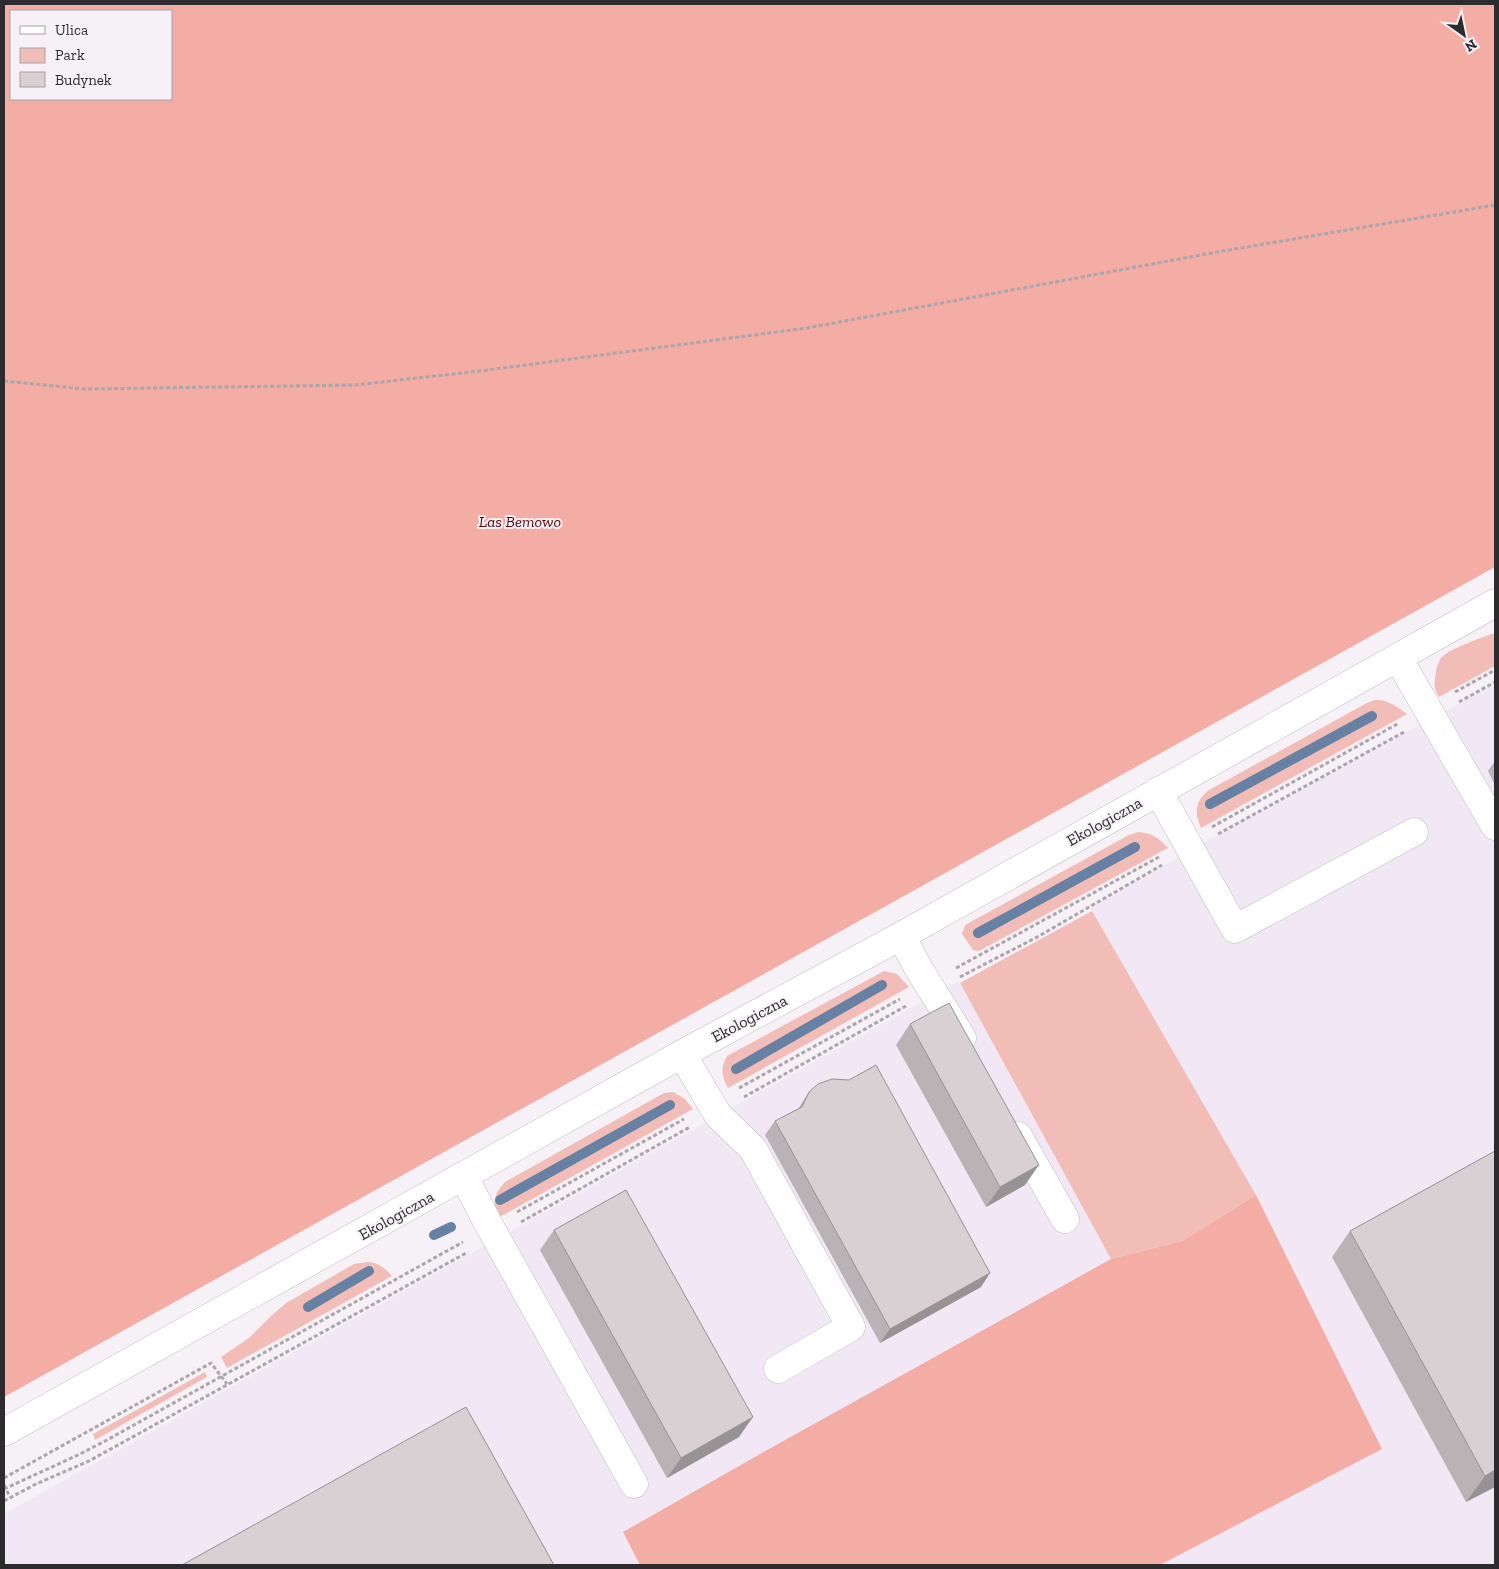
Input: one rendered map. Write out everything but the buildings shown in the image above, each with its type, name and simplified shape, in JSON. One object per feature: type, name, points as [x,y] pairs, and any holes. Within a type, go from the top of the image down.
[{"type":"street","name":"Ekologiczna","points":[[4,1432],[682,1054],[901,936],[1495,603]]},
{"type":"street","points":[[1398,658],[1495,826]]},
{"type":"street","points":[[1158,791],[1235,929],[1414,832]]},
{"type":"street","points":[[901,936],[973,1056]]},
{"type":"street","points":[[682,1054],[713,1108],[753,1149],[851,1327],[778,1369]]},
{"type":"street","points":[[1007,1116],[1065,1219]]},
{"type":"street","points":[[464,1177],[634,1484]]},
{"type":"path","points":[[4,381],[85,389],[346,386],[480,371],[807,328],[1227,251],[1495,206]]},
{"type":"path","points":[[10,1497],[4,1487],[78,1455],[221,1376],[493,1232],[931,988],[1039,936],[1188,845],[1429,712],[1495,670]]},
{"type":"path","points":[[4,1501],[89,1461],[713,1108],[1429,712],[1495,682]]},
{"type":"path","points":[[4,1478],[211,1363],[228,1384]]},
{"type":"shaded area","points":[[1495,684],[1495,1565],[1160,1565],[1382,1449],[1256,1195],[1090,908],[1191,850]]},
{"type":"shaded area","points":[[959,981],[1111,1259],[623,1532],[640,1565],[4,1565],[4,1514]]},
{"type":"green space","name":"Las Bemowo","points":[[4,4],[1495,4],[1495,567],[4,1397]]},
{"type":"green space","points":[[1495,633],[1495,666],[1439,697],[1435,682],[1437,667],[1442,657],[1475,640]]},
{"type":"green space","points":[[1375,700],[1388,702],[1407,714],[1201,828],[1197,817],[1197,807],[1201,798],[1209,790]]},
{"type":"green space","points":[[1138,832],[1155,837],[1168,848],[979,951],[973,950],[962,934],[965,925],[1129,835]]},
{"type":"green space","points":[[1092,911],[1256,1195],[1182,1241],[1111,1259],[960,983]]},
{"type":"green space","points":[[884,971],[897,974],[909,987],[728,1088],[723,1072],[723,1064],[727,1056]]},
{"type":"green space","points":[[673,1092],[685,1099],[693,1109],[498,1218],[495,1199],[498,1190],[505,1182],[664,1093]]},
{"type":"green space","points":[[1256,1195],[1382,1449],[1160,1565],[640,1565],[623,1532],[1111,1259],[1182,1241]]},
{"type":"green space","points":[[368,1262],[382,1266],[392,1276],[227,1368],[221,1357],[249,1338],[286,1303],[354,1264]]},
{"type":"green space","points":[[205,1372],[207,1377],[95,1440],[93,1434]]},
{"type":"waterway","points":[[1210,804],[1372,716]]},
{"type":"waterway","points":[[978,933],[1135,847]]},
{"type":"waterway","points":[[736,1069],[882,985]]},
{"type":"waterway","points":[[500,1200],[670,1105]]},
{"type":"waterway","points":[[434,1235],[451,1227]]},
{"type":"waterway","points":[[308,1307],[369,1271]]}]
